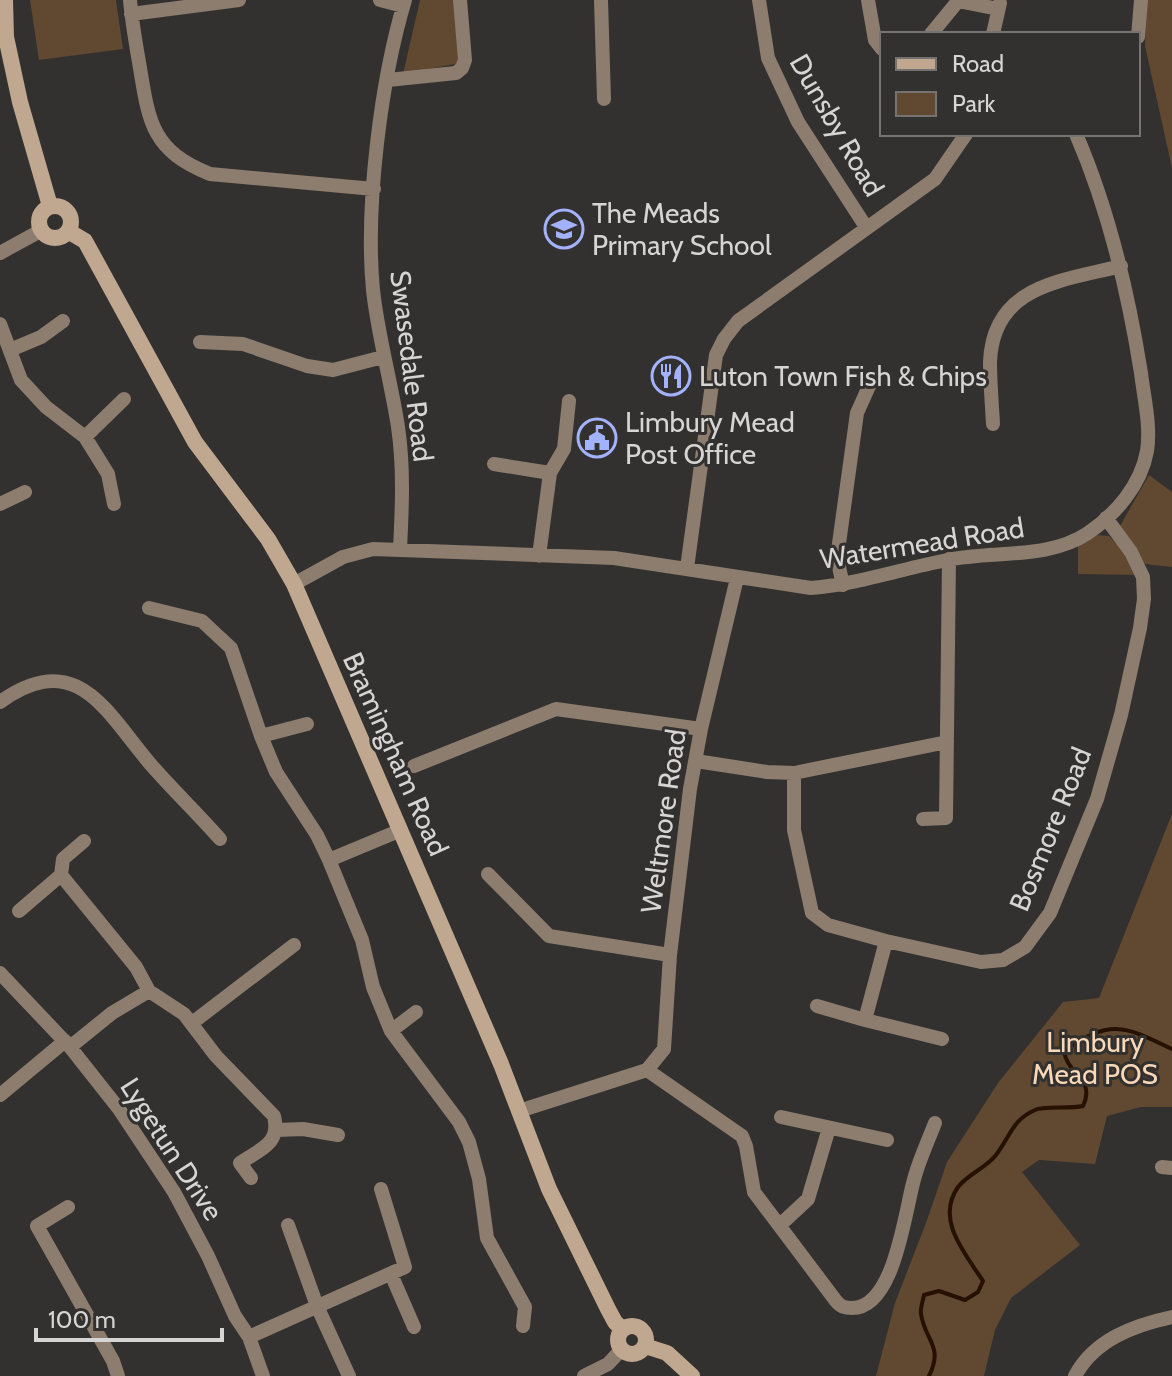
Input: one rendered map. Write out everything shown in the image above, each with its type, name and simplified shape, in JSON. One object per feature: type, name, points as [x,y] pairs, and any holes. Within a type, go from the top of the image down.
[{"type":"street","points":[[5,0],[6,37],[20,102],[50,206]]},
{"type":"street","points":[[239,0],[131,7],[148,120],[165,146],[186,165],[210,174],[374,189]]},
{"type":"street","points":[[380,0],[404,3]]},
{"type":"street","points":[[388,80],[456,73],[462,68],[465,60],[460,0]]},
{"type":"street","points":[[601,0],[604,99]]},
{"type":"street","name":"Dunsby Road","points":[[759,0],[768,58],[798,122],[866,227]]},
{"type":"street","points":[[868,0],[875,40],[880,46]]},
{"type":"street","points":[[933,32],[958,0],[999,4],[993,32]]},
{"type":"street","points":[[1138,32],[1141,0]]},
{"type":"street","name":"Swasedale Road","points":[[400,549],[402,503],[399,440],[373,285],[374,189],[388,80],[404,3]]},
{"type":"street","points":[[687,568],[708,403],[716,355],[724,339],[738,321],[935,179],[965,136]]},
{"type":"street","name":"Watermead Road","points":[[294,584],[343,557],[373,549],[614,558],[811,588],[843,585],[949,559],[1064,546],[1106,518],[1134,485],[1147,451],[1148,431],[1133,321],[1121,266],[1077,136]]},
{"type":"street","points":[[50,206],[60,206],[68,212],[71,222],[68,231],[55,237],[42,230],[40,216],[50,206]]},
{"type":"street","points":[[0,253],[42,230]]},
{"type":"street","name":"Bramingham Road","points":[[68,231],[85,241],[195,442],[268,539],[294,584],[401,830],[549,1189],[608,1309],[622,1329]]},
{"type":"street","points":[[993,424],[990,361],[993,339],[1004,316],[1020,297],[1040,287],[1121,266]]},
{"type":"street","points":[[10,350],[41,337],[63,321]]},
{"type":"street","points":[[1,327],[21,380],[33,394],[85,437],[108,474],[114,504]]},
{"type":"street","points":[[200,342],[243,344],[307,366],[333,370],[383,357]]},
{"type":"street","points":[[843,585],[837,558],[857,413],[870,384]]},
{"type":"street","points":[[85,437],[124,399]]},
{"type":"street","points":[[539,556],[550,473],[564,449],[569,401]]},
{"type":"street","points":[[494,464],[550,473]]},
{"type":"street","points":[[0,504],[25,492]]},
{"type":"street","name":"Bosmore Road","points":[[794,773],[794,830],[812,913],[828,925],[981,962],[1003,960],[1025,947],[1050,913],[1097,799],[1121,715],[1140,628],[1143,577],[1131,552],[1106,518]]},
{"type":"street","points":[[923,819],[946,818],[949,559]]},
{"type":"street","name":"Weltmore Road","points":[[647,1070],[664,1049],[670,955],[690,789],[737,578]]},
{"type":"street","points":[[149,608],[202,621],[231,648],[276,772],[317,835],[329,860],[362,940],[373,987],[391,1031],[459,1122],[469,1142],[479,1179],[487,1238],[525,1307],[523,1326]]},
{"type":"street","points":[[0,702],[30,685],[48,682],[83,688],[99,699],[155,769],[220,839]]},
{"type":"street","points":[[414,766],[556,709],[701,729]]},
{"type":"street","points":[[261,736],[307,724]]},
{"type":"street","points":[[696,761],[794,773],[947,742]]},
{"type":"street","points":[[329,860],[401,830]]},
{"type":"street","points":[[19,911],[61,875],[63,859],[84,841]]},
{"type":"street","points":[[488,874],[549,936],[670,955]]},
{"type":"street","points":[[61,875],[136,967],[149,991],[192,1023],[216,1056],[274,1116],[275,1138],[240,1163],[251,1178]]},
{"type":"street","points":[[865,1020],[886,941]]},
{"type":"street","points":[[192,1023],[294,945]]},
{"type":"street","name":"Lygetun Drive","points":[[0,973],[68,1044],[119,1109],[174,1192],[235,1316],[249,1337],[263,1376]]},
{"type":"street","points":[[0,1095],[112,1013],[149,991]]},
{"type":"street","points":[[817,1006],[942,1039]]},
{"type":"street","points":[[391,1031],[416,1012]]},
{"type":"street","points":[[519,1111],[647,1070],[742,1136],[752,1186],[840,1306],[859,1308],[868,1303],[885,1283],[915,1175],[935,1123]]},
{"type":"street","points":[[781,1117],[887,1140]]},
{"type":"street","points":[[780,1225],[808,1199],[829,1128]]},
{"type":"street","points":[[277,1130],[303,1129],[338,1135]]},
{"type":"street","points":[[249,1337],[405,1267],[381,1189]]},
{"type":"street","points":[[68,1207],[37,1226],[113,1361],[118,1376]]},
{"type":"street","points":[[288,1225],[317,1306],[349,1376]]},
{"type":"street","points":[[391,1274],[414,1327]]},
{"type":"street","points":[[1075,1376],[1080,1366],[1115,1336],[1146,1323],[1172,1317]]},
{"type":"street","points":[[631,1326],[641,1328],[646,1336],[645,1346],[634,1354],[621,1350],[617,1341],[622,1329],[631,1326]]},
{"type":"street","points":[[645,1346],[667,1353],[692,1376]]},
{"type":"street","points":[[584,1376],[608,1364],[621,1350]]},
{"type":"green space","points":[[30,0],[116,0],[123,49],[39,60]]},
{"type":"green space","points":[[420,0],[455,0],[460,63],[403,74]]},
{"type":"green space","points":[[1147,0],[1172,0],[1172,168],[1145,46]]},
{"type":"green space","points":[[1149,475],[1172,492],[1172,567],[1145,564],[1120,526]]},
{"type":"green space","points":[[1096,535],[1109,536],[1127,555],[1136,575],[1078,574],[1078,546]]},
{"type":"green space","name":"Limbury Mead POS","points":[[1172,814],[1172,1107],[1141,1107],[1107,1116],[1095,1164],[1039,1160],[1022,1172],[1080,1245],[1011,1298],[995,1330],[984,1376],[876,1376],[895,1303],[947,1162],[998,1083],[1063,1002],[1099,998]]},
{"type":"waterway","points":[[929,1376],[935,1357],[921,1314],[924,1295],[939,1291],[965,1300],[978,1292],[983,1281],[961,1248],[951,1224],[952,1199],[958,1187],[992,1160],[1016,1124],[1027,1114],[1039,1109],[1083,1106],[1086,1089],[1064,1051],[1080,1040],[1118,1029],[1172,1049]]},
{"type":"place","name":"The Meads Primary School","points":[[564,229]]},
{"type":"place","name":"Luton Town Fish & Chips","points":[[671,376]]},
{"type":"place","name":"Limbury Mead Post Office","points":[[597,438]]}]
